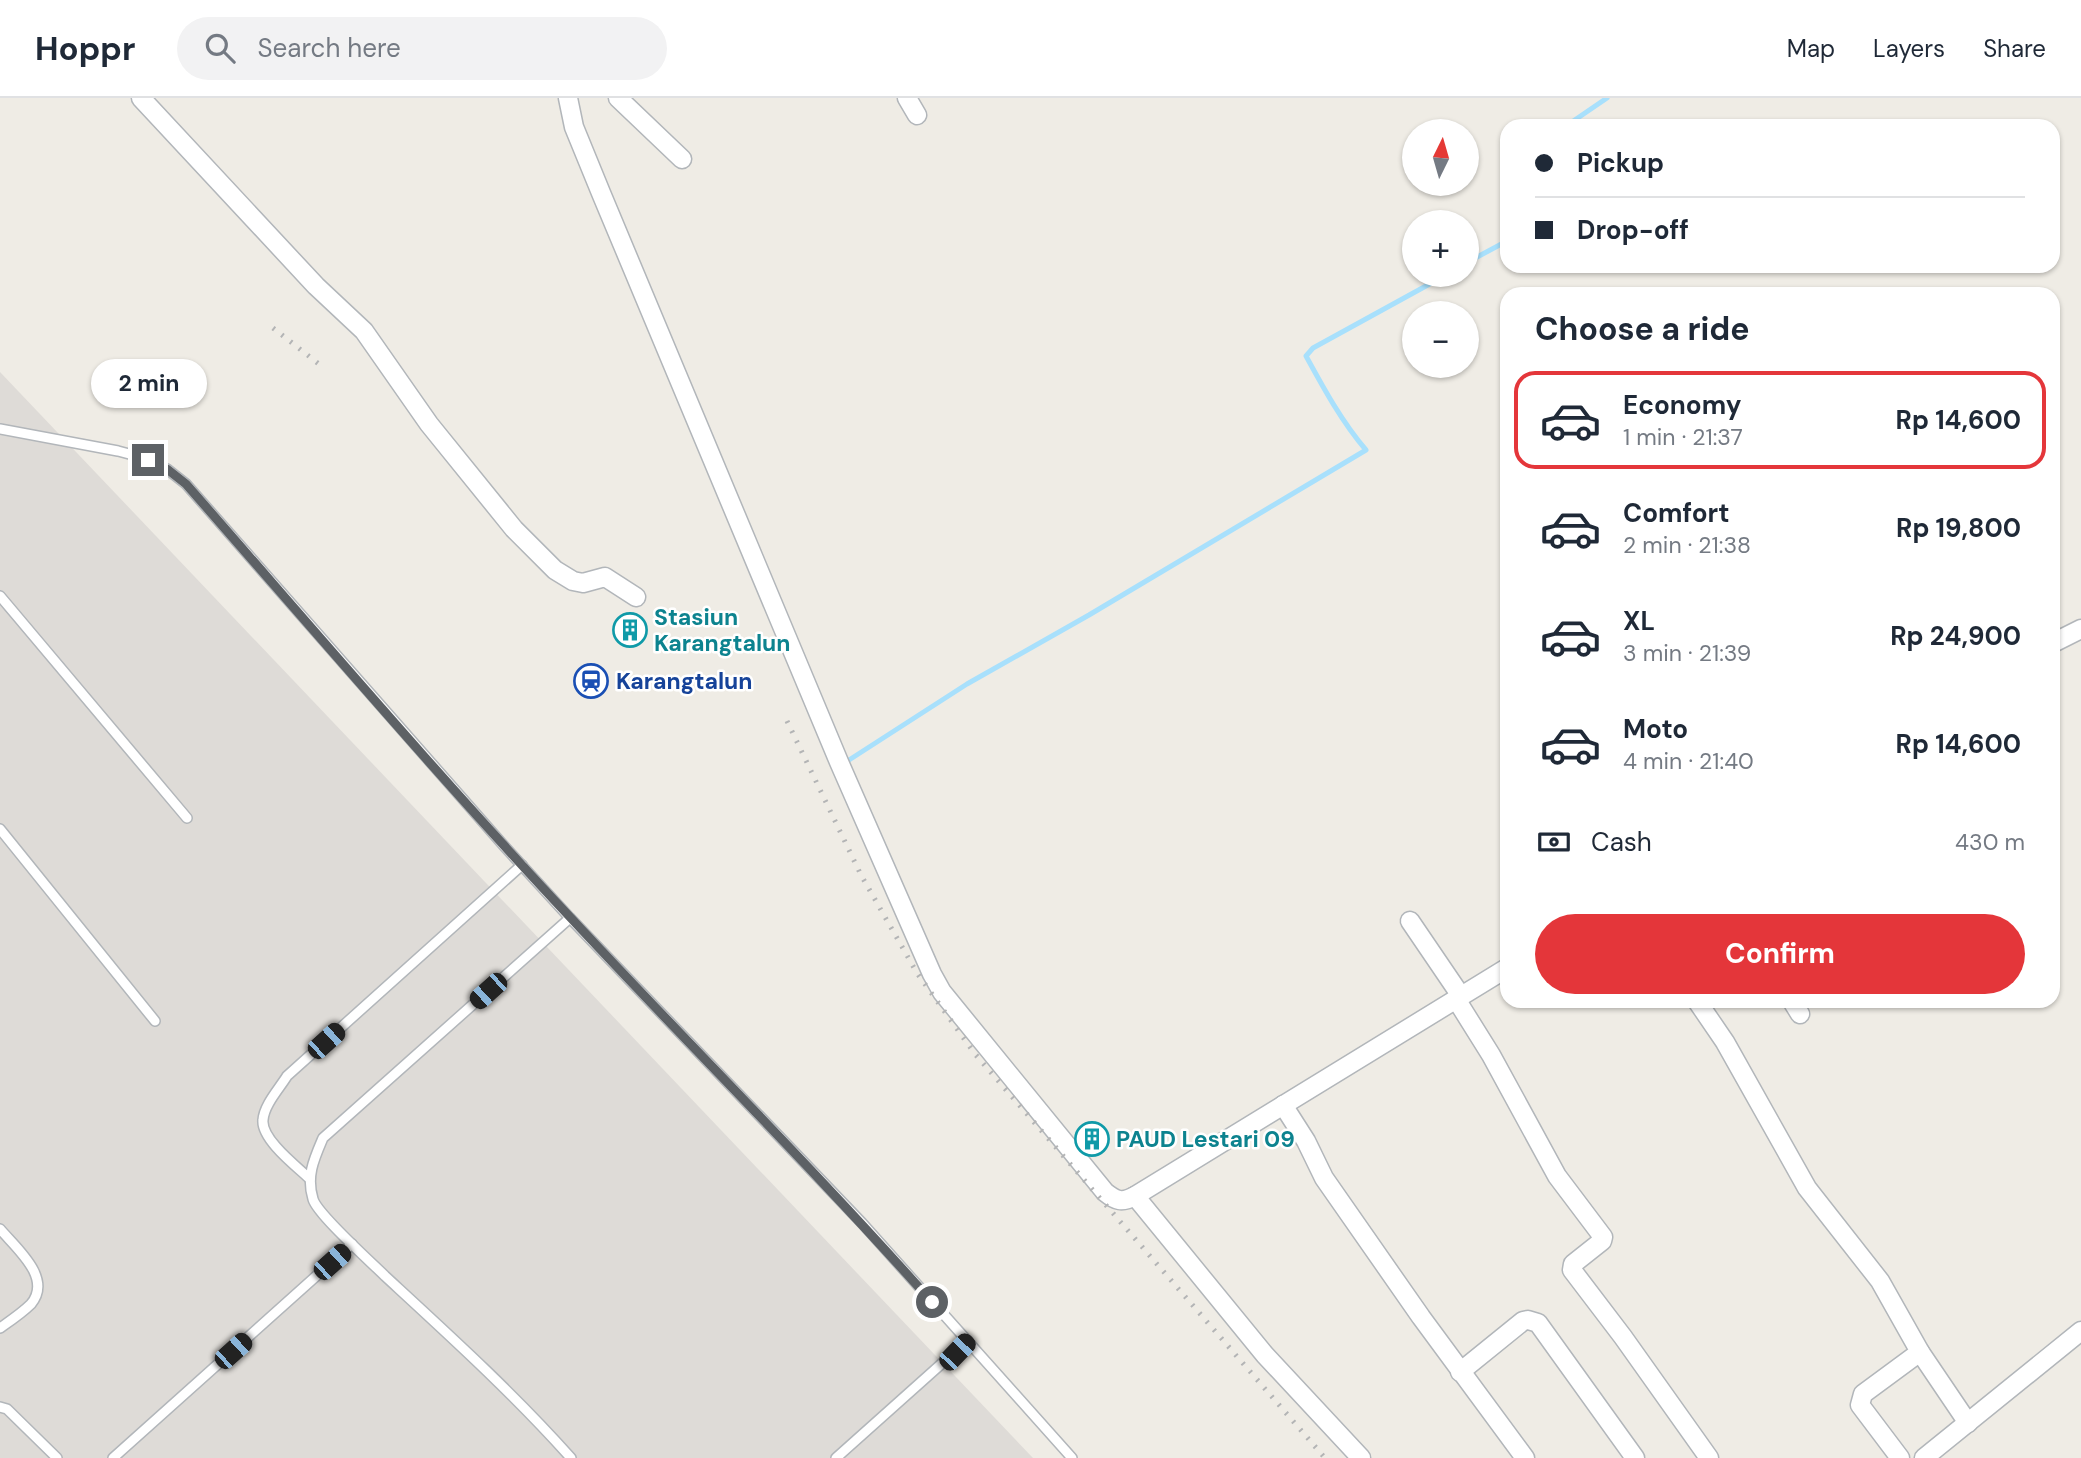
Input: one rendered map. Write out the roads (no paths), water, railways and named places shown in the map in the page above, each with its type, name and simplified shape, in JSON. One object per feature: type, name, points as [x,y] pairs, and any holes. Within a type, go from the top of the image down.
[{"type":"street","points":[[141,98],[316,286],[364,331],[429,424],[524,540],[555,570],[573,581],[583,583],[605,577],[636,597]]},
{"type":"street","points":[[568,98],[574,127],[601,193],[839,762],[932,974],[942,992],[1105,1192],[1119,1201],[1136,1196],[1500,972]]},
{"type":"street","points":[[618,98],[682,159]]},
{"type":"street","points":[[907,98],[917,115]]},
{"type":"street","points":[[2060,640],[2081,629]]},
{"type":"street","points":[[1410,921],[1459,998],[1558,1176],[1603,1237],[1602,1241],[1573,1264],[1572,1270],[1623,1336],[1709,1458]]},
{"type":"street","points":[[1702,1008],[1725,1042],[1807,1188],[1880,1281],[1920,1352],[1968,1423]]},
{"type":"street","points":[[1283,1105],[1306,1141],[1324,1178],[1460,1372],[1525,1458]]},
{"type":"street","points":[[1136,1196],[1265,1356],[1361,1458]]},
{"type":"street","points":[[1460,1372],[1523,1321],[1534,1321],[1635,1458]]},
{"type":"street","points":[[1924,1458],[2081,1331]]},
{"type":"street","points":[[1900,1458],[1860,1405],[1860,1401],[1863,1394],[1920,1352]]},
{"type":"lane","points":[[0,429],[118,451],[167,469],[186,484],[570,918],[862,1223],[1072,1458]]},
{"type":"lane","points":[[0,596],[187,818]]},
{"type":"lane","points":[[0,829],[155,1021]]},
{"type":"lane","points":[[310,1179],[265,1134],[263,1118],[287,1076],[522,865]]},
{"type":"lane","points":[[570,918],[324,1138],[311,1164],[310,1179],[313,1202],[352,1244],[528,1410],[571,1458]]},
{"type":"lane","points":[[0,1229],[34,1269],[38,1285],[35,1298],[29,1306],[0,1328]]},
{"type":"lane","points":[[113,1458],[352,1244]]},
{"type":"lane","points":[[836,1458],[967,1341]]},
{"type":"lane","points":[[0,1407],[7,1409],[57,1458]]},
{"type":"waterway","points":[[1576,119],[1607,98]]},
{"type":"waterway","points":[[1479,256],[1500,245]]},
{"type":"waterway","points":[[849,760],[967,684],[1089,615],[1366,450],[1341,417],[1306,356],[1313,348],[1424,287]]},
{"type":"railway","points":[[273,328],[324,368]]},
{"type":"railway","points":[[787,721],[861,875],[917,973],[975,1054],[1325,1458]]},
{"type":"place","name":"Stasiun Karangtalun","points":[[630,630]]},
{"type":"place","name":"Karangtalun","points":[[591,681]]},
{"type":"place","name":"PAUD Lestari 09","points":[[1092,1139]]}]
